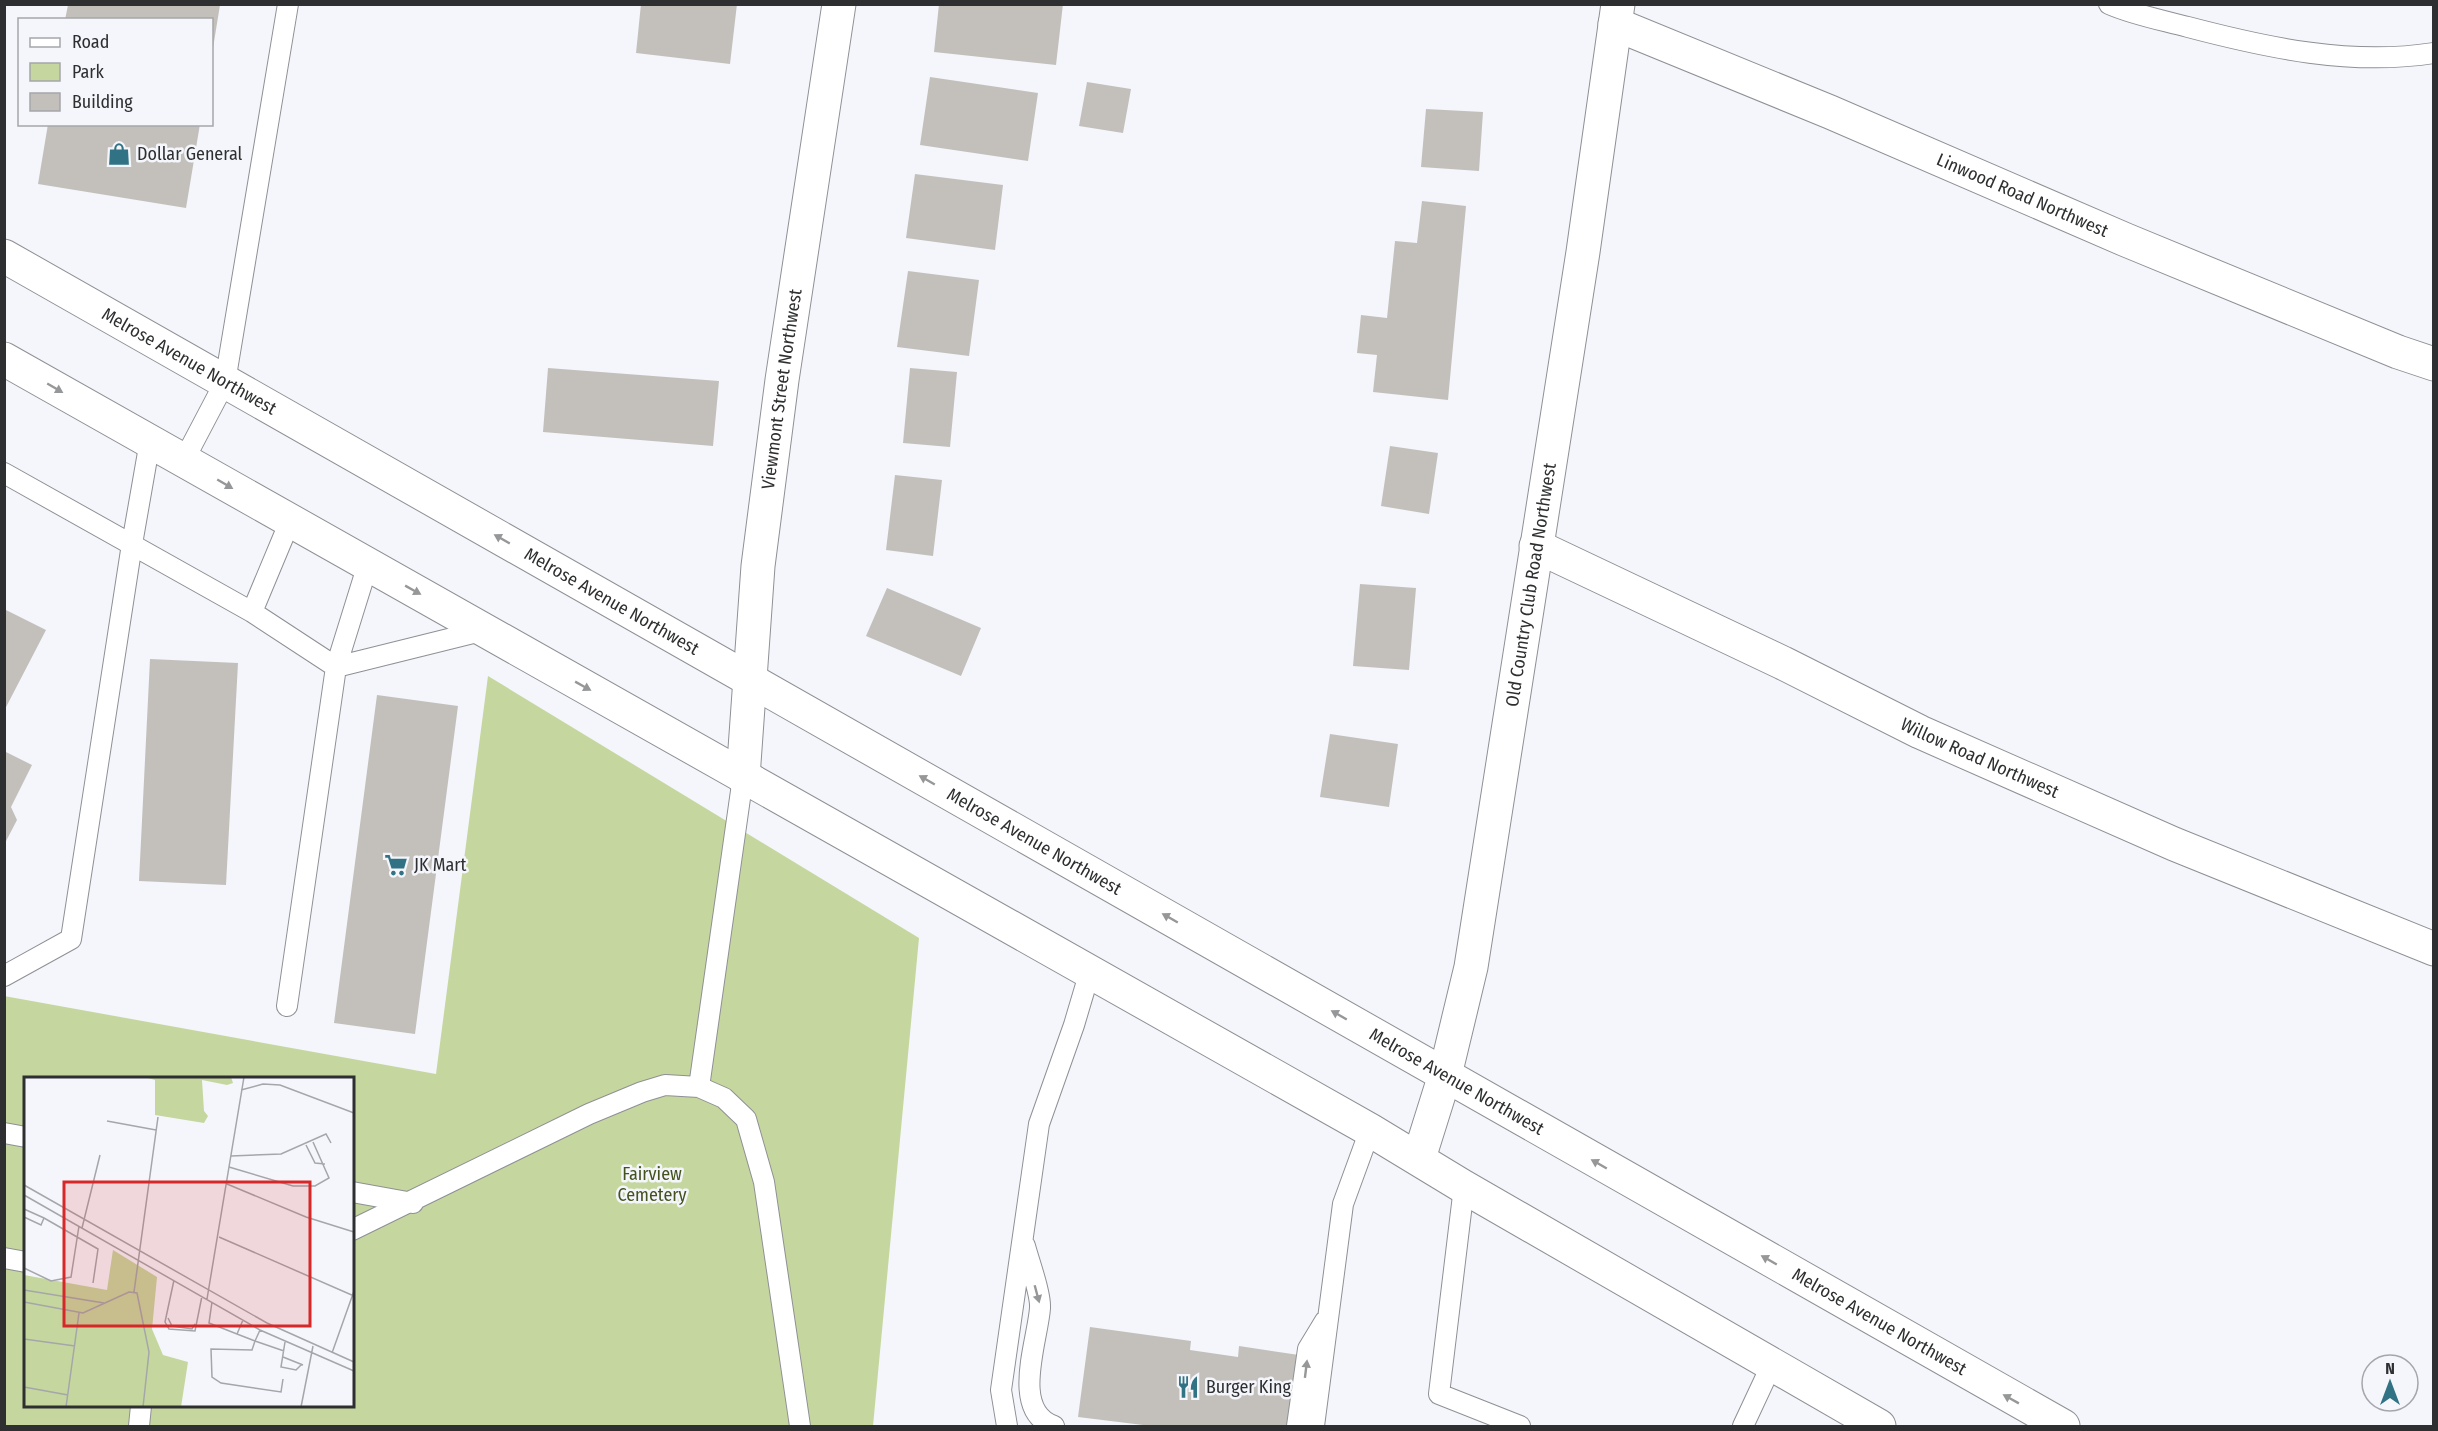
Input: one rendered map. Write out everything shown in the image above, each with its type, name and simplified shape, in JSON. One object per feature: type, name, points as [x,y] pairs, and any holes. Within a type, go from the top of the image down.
[{"type":"main road","name":"Viewmont Street Northwest","points":[[743,777],[758,566],[782,380],[839,4]]},
{"type":"main road","name":"Linwood Road Northwest","points":[[1616,14],[1830,112],[2136,245],[2398,352],[2433,364]]},
{"type":"main road","name":"Old Country Club Road Northwest","points":[[1419,1158],[1445,1075],[1471,967],[1583,252],[1616,14]]},
{"type":"main road","name":"Melrose Avenue Northwest","points":[[4,256],[2062,1426]]},
{"type":"main road","points":[[4,359],[1370,1130],[1464,1187],[1880,1426]]},
{"type":"main road","name":"Willow Road Northwest","points":[[1536,546],[1783,663],[1930,737],[2174,844],[2433,949]]},
{"type":"lane","points":[[184,460],[225,382],[288,4]]},
{"type":"lane","points":[[2109,4],[2263,46],[2338,56],[2414,56],[2433,53]]},
{"type":"lane","points":[[4,976],[71,939],[150,441]]},
{"type":"lane","points":[[4,473],[252,612],[336,667],[486,629]]},
{"type":"lane","points":[[252,612],[290,521]]},
{"type":"lane","points":[[287,1006],[336,667],[368,564]]},
{"type":"lane","points":[[699,1088],[743,777]]},
{"type":"lane","points":[[1007,1426],[1001,1390],[1039,1124],[1074,1025],[1090,971]]},
{"type":"lane","points":[[354,1229],[413,1203],[589,1114],[642,1092],[665,1085],[699,1088],[724,1098],[746,1119],[764,1182],[800,1426]]},
{"type":"lane","points":[[1314,1426],[1343,1204],[1370,1130]]},
{"type":"lane","points":[[4,1133],[24,1137]]},
{"type":"lane","points":[[1464,1187],[1439,1394],[1520,1426]]},
{"type":"lane","points":[[354,1192],[413,1203]]},
{"type":"lane","points":[[1023,1237],[1041,1306],[1030,1370],[1030,1396],[1038,1413],[1054,1426]]},
{"type":"lane","points":[[4,1258],[24,1262]]},
{"type":"lane","points":[[1297,1426],[1308,1349],[1329,1315]]},
{"type":"lane","points":[[1743,1426],[1772,1364]]},
{"type":"lane","points":[[138,1426],[141,1407]]},
{"type":"green space","name":"Fairview Cemetery","points":[[488,676],[919,938],[873,1426],[5,1426],[4,996],[436,1074]]},
{"type":"building","points":[[641,4],[737,4],[730,64],[636,53]]},
{"type":"building","points":[[939,4],[1063,4],[1056,65],[934,52]]},
{"type":"building","points":[[68,5],[220,5],[213,48],[213,18],[65,18]]},
{"type":"building","points":[[930,77],[1038,93],[1028,161],[920,145]]},
{"type":"building","points":[[1087,82],[1131,89],[1123,133],[1079,126]]},
{"type":"building","points":[[1426,109],[1483,112],[1479,171],[1421,167]]},
{"type":"building","name":"Dollar General","points":[[48,126],[200,126],[186,208],[38,184]]},
{"type":"building","points":[[915,174],[1003,185],[995,250],[906,238]]},
{"type":"building","points":[[1422,201],[1466,206],[1448,400],[1373,392],[1377,355],[1357,353],[1361,315],[1387,318],[1395,241],[1417,243]]},
{"type":"building","points":[[908,271],[979,280],[969,356],[897,347]]},
{"type":"building","points":[[548,368],[719,381],[713,446],[543,432]]},
{"type":"building","points":[[910,368],[957,372],[950,447],[903,443]]},
{"type":"building","points":[[1390,446],[1438,453],[1429,514],[1381,506]]},
{"type":"building","points":[[895,475],[942,480],[933,556],[886,550]]},
{"type":"building","points":[[1360,584],[1416,588],[1409,670],[1353,666]]},
{"type":"building","points":[[887,588],[981,628],[961,676],[866,636]]},
{"type":"building","points":[[4,609],[46,630],[4,711]]},
{"type":"building","points":[[150,659],[238,663],[226,885],[139,881]]},
{"type":"building","name":"JK Mart","points":[[377,695],[458,706],[415,1034],[334,1023]]},
{"type":"building","points":[[1330,734],[1398,744],[1389,807],[1320,797]]},
{"type":"building","points":[[4,751],[32,765],[11,807],[17,820],[4,845]]},
{"type":"building","name":"Burger King","points":[[1090,1327],[1191,1341],[1190,1350],[1238,1357],[1239,1346],[1299,1355],[1289,1426],[1151,1426],[1078,1417]]},
{"type":"place","name":"Dollar General","points":[[119,154]]},
{"type":"place","name":"JK Mart","points":[[396,865]]},
{"type":"place","name":"Burger King","points":[[1188,1387]]}]
